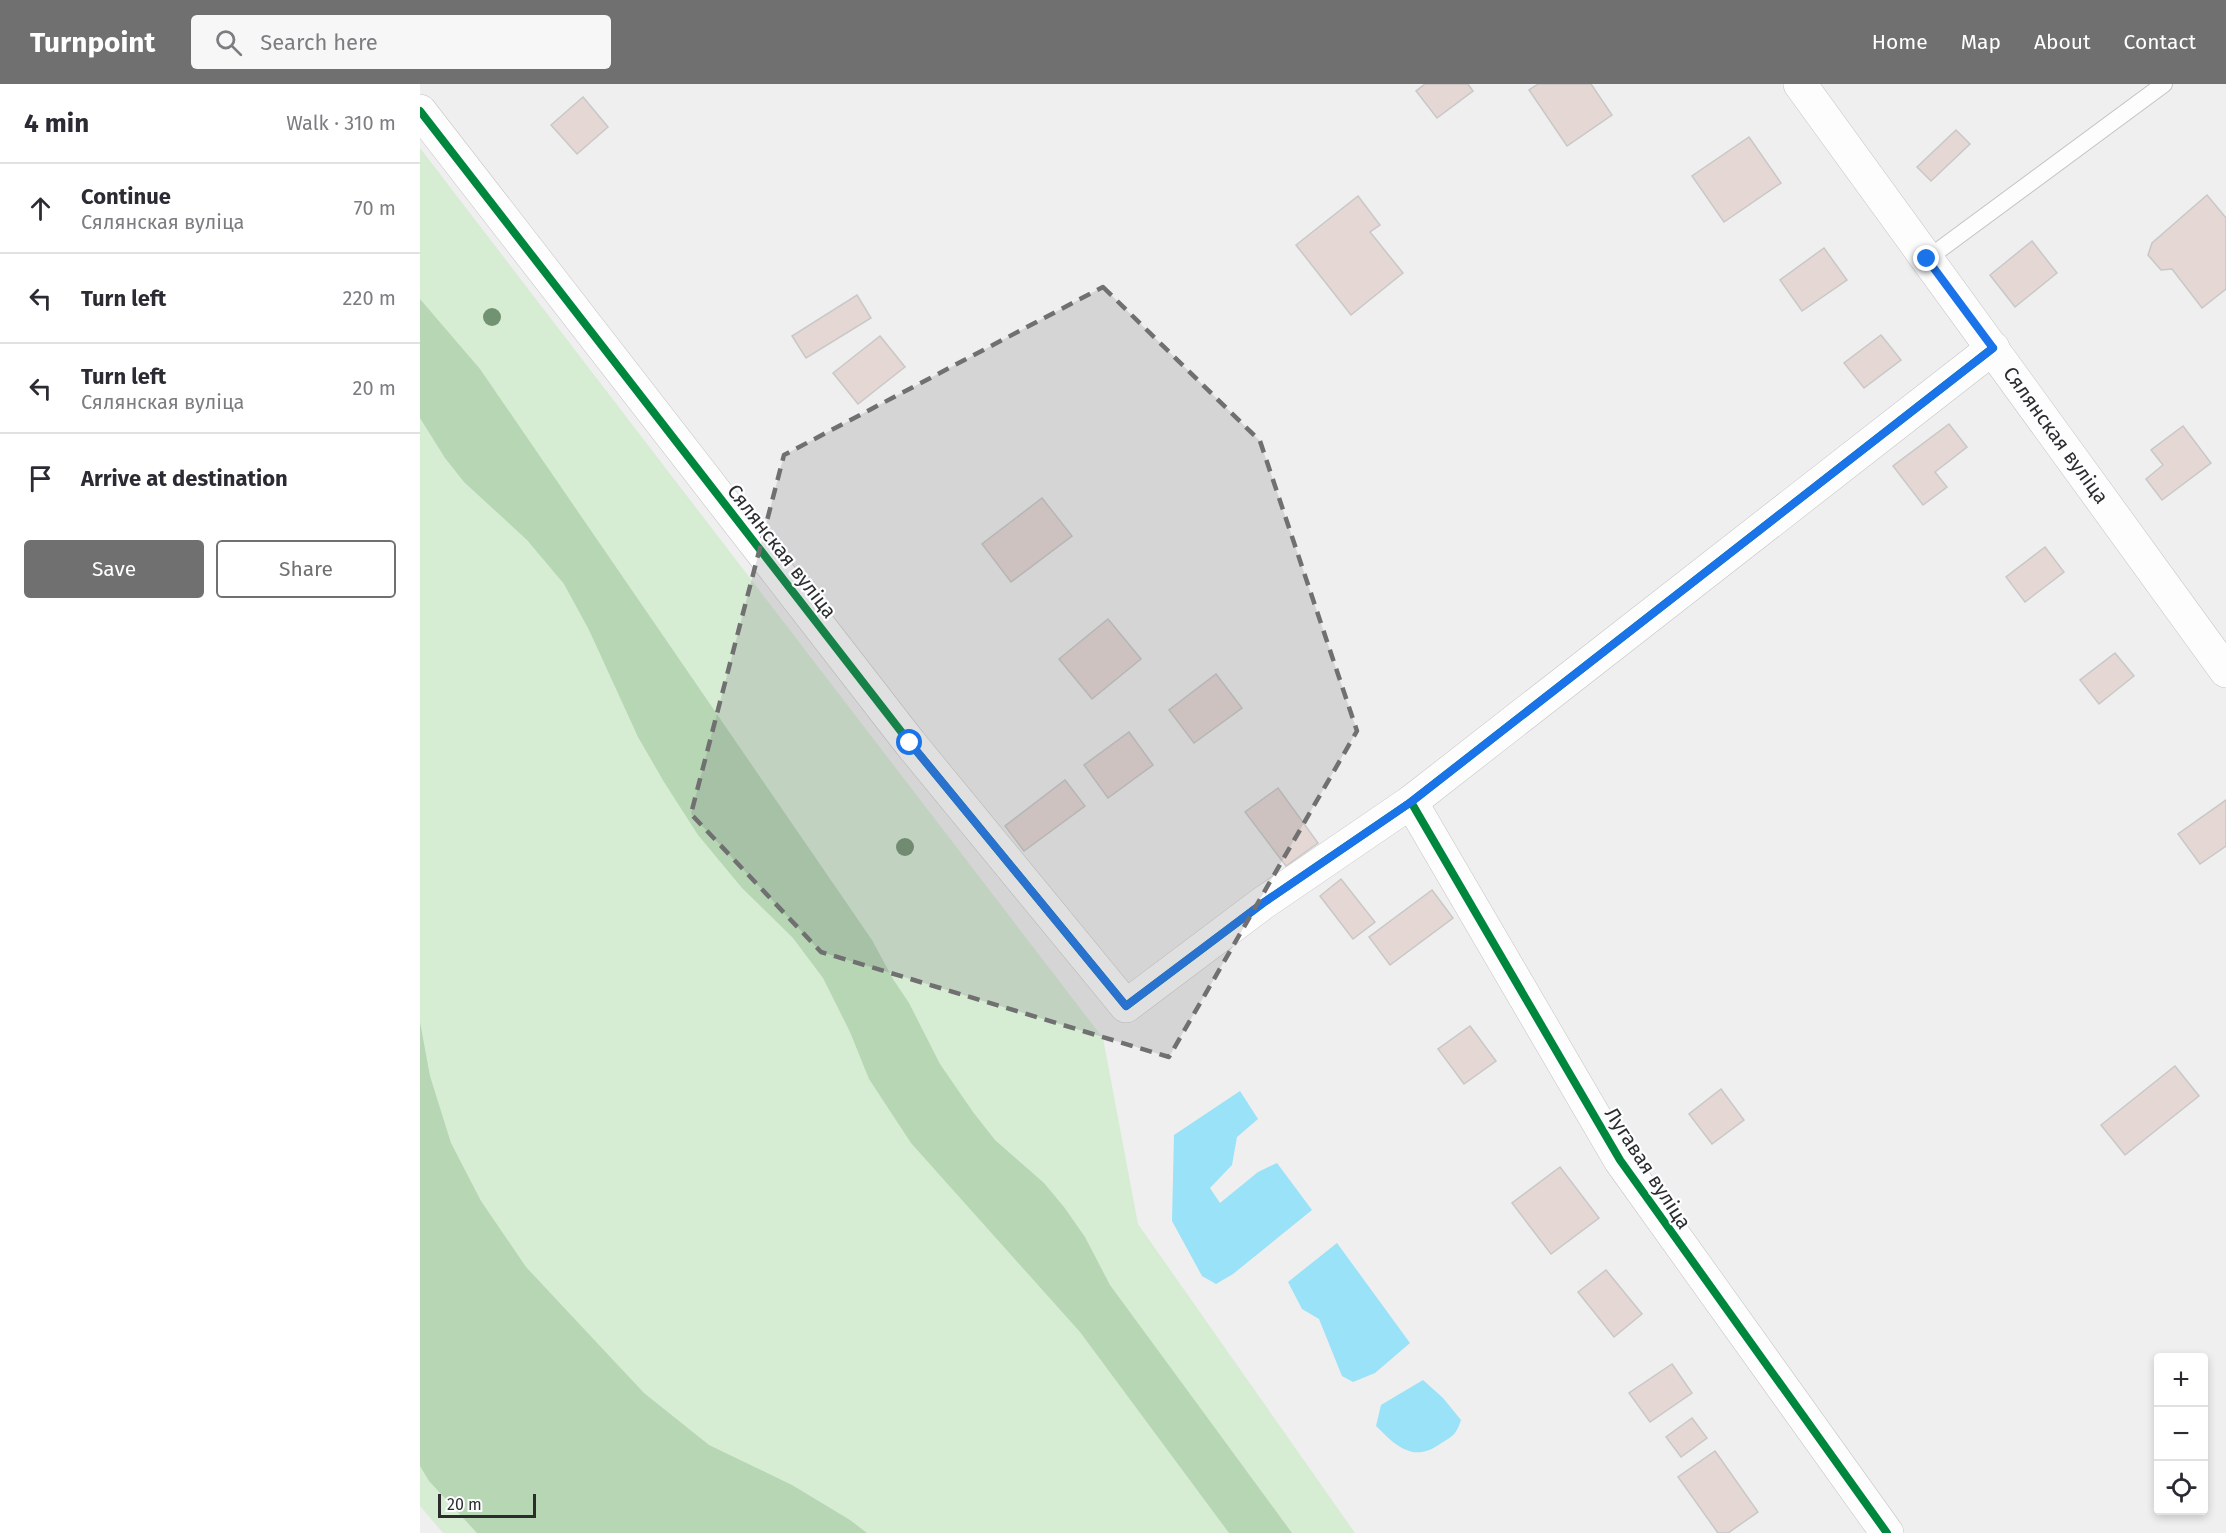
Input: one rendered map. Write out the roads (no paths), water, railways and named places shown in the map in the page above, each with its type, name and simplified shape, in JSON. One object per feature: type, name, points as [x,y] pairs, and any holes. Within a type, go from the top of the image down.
[{"type":"street","name":"Сялянская вуліца","points":[[1800,84],[2226,671]]},
{"type":"street","name":"Сялянская вуліца","points":[[420,111],[910,743],[1126,1006],[1263,903],[1411,802]]},
{"type":"street","points":[[1411,802],[1993,348]]},
{"type":"street","name":"Лугавая вуліца","points":[[1411,802],[1620,1160],[1887,1533]]},
{"type":"lane","points":[[1927,259],[2164,84]]},
{"type":"water","points":[[1240,1091],[1258,1119],[1237,1137],[1232,1165],[1210,1188],[1220,1203],[1258,1172],[1277,1163],[1312,1210],[1233,1274],[1216,1284],[1202,1276],[1172,1221],[1174,1135]]},
{"type":"water","points":[[1337,1243],[1410,1343],[1375,1373],[1353,1382],[1342,1376],[1319,1319],[1302,1309],[1288,1282]]},
{"type":"water","points":[[1423,1380],[1443,1398],[1461,1420],[1454,1435],[1448,1439],[1430,1450],[1413,1452],[1405,1450],[1376,1426],[1381,1405]]}]
